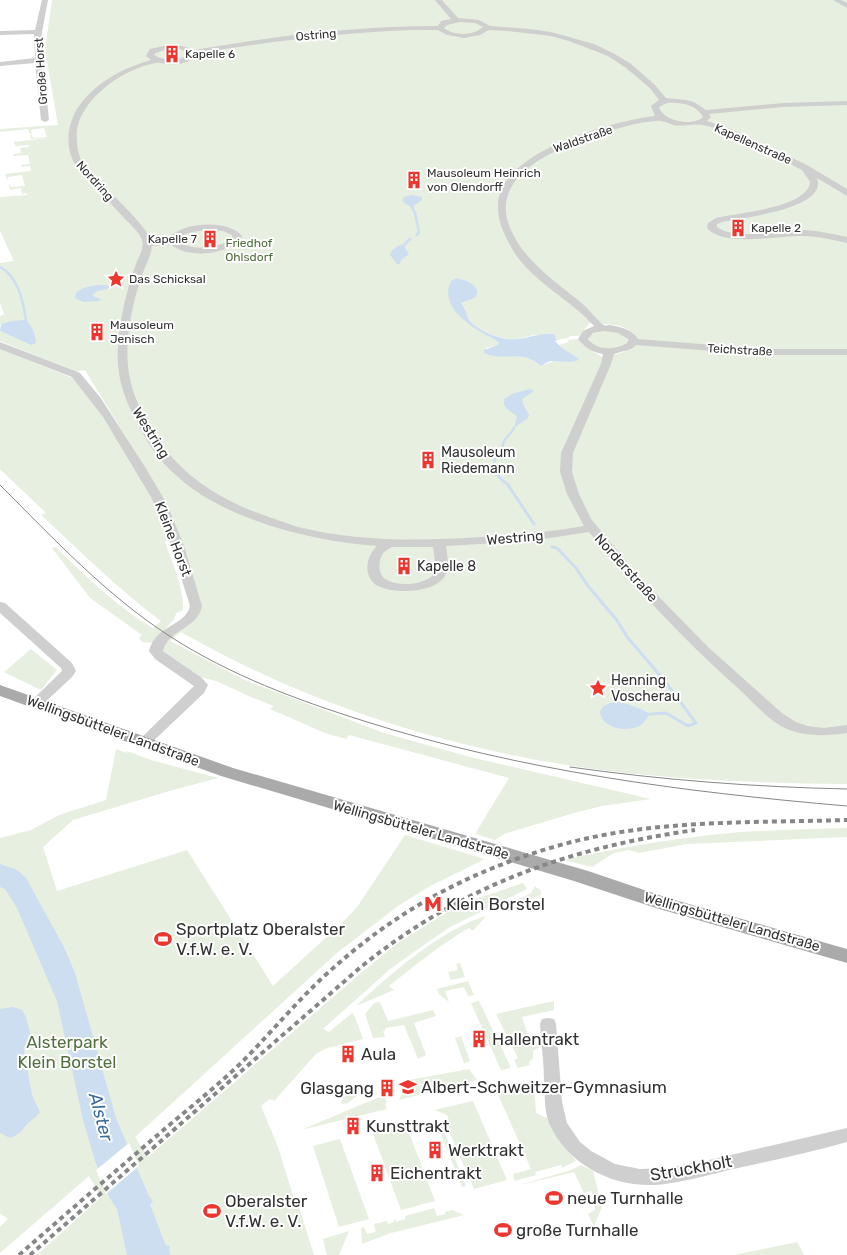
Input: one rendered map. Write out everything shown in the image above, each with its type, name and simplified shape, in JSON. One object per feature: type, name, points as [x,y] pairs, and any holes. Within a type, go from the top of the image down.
[{"type":"main road","name":"Wellingsbütteler Landstraße","points":[[0,690],[35,704],[227,772],[573,874],[663,903],[847,956]]},
{"type":"street","name":"Große Horst","points":[[45,0],[38,32],[38,60],[45,120]]},
{"type":"street","points":[[438,0],[456,20]]},
{"type":"street","points":[[836,0],[847,6]]},
{"type":"street","name":"Ostring","points":[[193,52],[306,36],[398,28],[440,28],[447,32],[461,35],[476,34],[487,28],[484,24],[476,21],[456,20],[444,23],[440,28]]},
{"type":"street","points":[[487,28],[528,30],[551,34],[598,47],[617,57],[636,71],[658,92],[663,100]]},
{"type":"street","points":[[0,33],[38,32]]},
{"type":"street","points":[[157,60],[152,58],[150,54],[153,51],[163,48],[182,47],[193,52]]},
{"type":"street","name":"Nordring","points":[[147,242],[135,224],[79,165],[73,154],[71,140],[76,119],[94,92],[122,73],[157,60],[180,60],[192,56],[193,52]]},
{"type":"street","points":[[0,64],[38,60]]},
{"type":"street","points":[[662,118],[657,113],[655,108],[657,103],[663,100],[685,102],[699,107],[705,112],[707,117],[702,122]]},
{"type":"street","points":[[705,112],[776,106],[847,103]]},
{"type":"street","name":"Waldstraße","points":[[601,328],[588,314],[547,281],[520,253],[508,234],[504,222],[502,208],[504,194],[512,178],[520,170],[548,151],[570,141],[607,130],[662,118],[679,123],[690,124],[702,122]]},
{"type":"street","name":"Kapellenstraße","points":[[702,122],[754,142],[833,182],[847,193]]},
{"type":"street","name":"Kapellenstraße","points":[[804,167],[811,174],[815,184],[813,192],[806,197],[781,208],[719,220],[713,224],[712,228],[718,233],[730,236],[804,233],[847,240]]},
{"type":"street","points":[[744,216],[764,234]]},
{"type":"street","points":[[147,242],[173,242],[179,247],[189,249],[213,249],[228,246],[237,240],[237,238],[233,231],[225,228],[203,228],[186,231],[176,235],[173,242]]},
{"type":"street","name":"Westring","points":[[147,242],[130,302],[123,338],[122,359],[124,379],[132,403],[151,438],[167,460],[182,476],[200,489],[240,510],[292,529],[336,538],[389,543],[439,543],[546,536],[591,528]]},
{"type":"street","points":[[601,328],[613,328],[632,336],[633,342],[630,346],[624,349],[609,351],[588,346],[583,339],[586,333],[601,328]]},
{"type":"street","name":"Teichstraße","points":[[633,342],[759,351],[847,352]]},
{"type":"street","name":"Kleine Horst","points":[[0,345],[76,375],[83,382],[102,405],[156,496],[168,520],[196,605],[194,614],[186,622],[174,628],[164,636],[156,651],[160,656],[201,685],[199,690],[143,743]]},
{"type":"street","name":"Norderstraße","points":[[609,351],[606,364],[567,453],[566,472],[572,494],[591,528],[637,582],[703,650],[777,716],[791,725],[806,730],[824,732],[847,729]]},
{"type":"street","points":[[389,543],[377,553],[372,565],[376,579],[382,583],[403,588],[417,586],[433,581],[439,575],[441,564],[439,543]]},
{"type":"street","points":[[0,606],[67,666],[69,670],[67,674],[35,704]]},
{"type":"street","name":"Struckholt","points":[[548,1024],[554,1107],[558,1122],[565,1137],[575,1149],[589,1160],[607,1168],[625,1174],[654,1177],[689,1171],[847,1135]]},
{"type":"green space","name":"Friedhof Ohlsdorf","points":[[52,0],[847,0],[847,784],[749,782],[619,772],[534,759],[481,748],[429,735],[377,719],[327,701],[228,657],[181,632],[170,641],[245,680],[384,733],[470,757],[651,799],[602,806],[574,813],[504,834],[495,840],[475,834],[509,778],[349,735],[346,739],[325,733],[270,709],[274,706],[216,681],[200,677],[162,650],[163,643],[196,616],[152,480],[85,370],[76,372],[0,341],[0,331],[31,345],[1,324],[0,325],[0,316],[4,314],[0,303],[0,263],[14,261],[0,231],[0,197],[27,195],[27,193],[22,194],[21,188],[10,190],[9,183],[11,187],[25,186],[22,175],[8,177],[8,181],[5,174],[31,171],[30,166],[21,167],[21,165],[30,164],[28,155],[13,156],[13,154],[21,153],[20,148],[0,150],[29,147],[28,145],[15,146],[14,142],[48,138],[31,139],[30,135],[32,135],[33,138],[47,137],[44,128],[31,130],[32,134],[30,134],[28,129],[0,132],[0,129],[58,125],[45,50]],"holes":[[[457,278],[473,285],[477,295],[470,300],[461,303],[469,319],[477,327],[493,335],[511,339],[542,335],[556,337],[557,340],[568,338],[570,336],[579,336],[590,323],[610,324],[623,327],[629,330],[637,339],[630,348],[618,354],[602,357],[583,345],[579,339],[567,340],[569,342],[559,345],[578,358],[570,362],[554,361],[541,366],[527,358],[515,356],[494,356],[486,354],[486,348],[499,345],[499,343],[467,323],[454,309]]]},
{"type":"green space","points":[[600,331],[613,331],[627,337],[627,343],[623,346],[609,349],[590,343],[589,337],[591,334]]},
{"type":"green space","points":[[0,348],[77,380],[83,386],[154,497],[171,538],[165,542],[180,584],[183,610],[176,613],[175,618],[153,643],[142,642],[139,638],[142,635],[90,598],[52,548],[56,547],[114,601],[140,620],[153,628],[161,621],[114,583],[41,515],[46,513],[0,469]]},
{"type":"green space","points":[[31,649],[57,670],[41,690],[4,672]]},
{"type":"green space","name":"Alsterpark Klein Borstel","points":[[116,749],[218,778],[73,820],[43,847],[57,891],[187,850],[273,986],[343,922],[357,907],[405,835],[485,859],[430,886],[398,906],[338,952],[135,1137],[148,1157],[399,942],[461,904],[523,883],[527,889],[450,927],[389,970],[323,1029],[329,1032],[352,1013],[355,1017],[363,1039],[327,1048],[316,1054],[274,1101],[270,1099],[261,1106],[278,1147],[295,1202],[298,1204],[314,1255],[37,1255],[101,1197],[89,1176],[0,1253],[0,1227],[8,1219],[0,1213],[0,838],[31,830],[59,815],[106,800]]},
{"type":"green space","points":[[847,828],[847,837],[687,844],[639,853],[629,850],[614,853],[592,867],[564,860],[651,843],[719,834],[754,831]]},
{"type":"green space","points":[[535,886],[541,891],[541,895],[495,911],[531,893]]},
{"type":"green space","points":[[486,916],[473,931],[469,928],[448,941],[389,986],[394,990],[356,1006],[384,980],[434,942],[469,922]]},
{"type":"green space","points":[[460,963],[465,977],[451,980],[448,972],[458,970],[456,964]]},
{"type":"green space","points":[[468,981],[474,995],[468,996],[464,987],[445,991],[449,1002],[439,994],[437,989]]},
{"type":"green space","points":[[479,1001],[511,1068],[501,1070],[471,1003]]},
{"type":"green space","points":[[554,1001],[554,1010],[522,1017],[527,1032],[540,1047],[533,1051],[533,1058],[529,1062],[530,1065],[518,1068],[514,1060],[518,1058],[496,1014]]},
{"type":"green space","points":[[380,1002],[388,1021],[433,1010],[436,1016],[414,1023],[426,1055],[418,1059],[404,1025],[385,1028],[385,1031],[383,1031],[385,1037],[373,1038],[365,1014],[374,1003]]},
{"type":"green space","points":[[461,1036],[470,1061],[464,1063],[455,1038]]},
{"type":"green space","points":[[469,1069],[477,1080],[399,1100],[409,1080]]},
{"type":"green space","points":[[534,1082],[536,1113],[549,1119],[558,1136],[576,1161],[562,1168],[561,1165],[535,1172],[536,1175],[515,1181],[513,1174],[531,1169],[497,1092],[510,1088],[510,1092],[519,1090],[518,1087],[514,1087]]},
{"type":"green space","points":[[360,1086],[363,1091],[348,1103],[343,1104],[341,1102],[349,1092]]},
{"type":"green space","points":[[384,1095],[387,1103],[385,1104],[387,1109],[301,1130]]},
{"type":"green space","points":[[473,1101],[507,1180],[474,1189],[449,1131],[449,1121],[447,1115],[434,1110]]},
{"type":"green space","points":[[405,1122],[435,1201],[401,1210],[372,1131]]},
{"type":"green space","points":[[442,1126],[466,1186],[462,1187],[438,1127]]},
{"type":"green space","points":[[340,1139],[369,1219],[339,1227],[313,1146]]},
{"type":"green space","points":[[581,1165],[593,1171],[602,1207],[594,1226],[588,1214],[595,1210],[595,1206],[597,1205],[591,1191],[584,1193],[574,1172],[516,1186],[571,1170]]},
{"type":"green space","points":[[434,1208],[437,1216],[446,1214],[445,1212],[452,1210],[464,1215],[391,1233],[362,1244],[361,1228],[364,1227],[367,1234],[376,1232],[374,1224],[387,1221],[388,1224],[394,1222],[395,1218],[396,1222],[405,1219],[405,1216]]},
{"type":"green space","points":[[349,1231],[339,1255],[327,1255],[323,1239]]},
{"type":"green space","points":[[797,1242],[804,1255],[734,1255]]},
{"type":"water","points":[[412,195],[422,197],[422,200],[412,207],[405,204],[402,200],[404,197]]},
{"type":"water","points":[[405,244],[405,248],[409,254],[401,260],[400,264],[397,264],[390,255],[392,250]]},
{"type":"water","points":[[457,278],[468,281],[477,289],[475,297],[461,303],[469,319],[477,327],[494,336],[506,339],[554,334],[557,340],[555,341],[579,360],[570,362],[550,361],[541,366],[526,358],[499,357],[484,353],[484,350],[498,345],[499,343],[467,323],[455,311],[451,304],[448,289],[451,281]]},
{"type":"water","points":[[105,285],[110,286],[111,288],[98,291],[92,295],[101,299],[99,301],[83,302],[75,298],[76,293],[86,287]]},
{"type":"water","points":[[26,320],[33,331],[36,343],[31,345],[0,331],[1,324],[12,321]]},
{"type":"water","points":[[530,389],[534,391],[522,399],[529,415],[528,418],[514,428],[517,417],[506,408],[504,405],[504,399],[512,394]]},
{"type":"water","points":[[614,702],[629,704],[651,714],[641,725],[636,727],[629,729],[616,728],[605,722],[600,712],[603,706]]},
{"type":"water","name":"Alster","points":[[0,864],[17,870],[26,878],[64,947],[75,973],[116,1118],[148,1194],[153,1202],[150,1204],[166,1246],[169,1245],[170,1255],[127,1255],[117,1209],[109,1197],[96,1164],[83,1120],[57,1001],[17,908],[5,889],[0,887]]},
{"type":"water","points":[[13,1007],[22,1010],[26,1017],[31,1037],[24,1051],[32,1095],[40,1112],[19,1134],[10,1138],[0,1133],[0,1009]]},
{"type":"pier","points":[[129,1143],[139,1166],[106,1194],[96,1170]]},
{"type":"waterway","points":[[412,207],[415,213],[419,232],[417,235]]},
{"type":"waterway","points":[[405,244],[410,239]]},
{"type":"waterway","points":[[0,267],[11,276],[19,290],[26,320]]},
{"type":"waterway","points":[[496,470],[494,462],[502,449],[504,441],[514,428]]},
{"type":"waterway","points":[[495,469],[499,477],[508,485],[534,524]]},
{"type":"waterway","points":[[552,547],[557,548],[576,568],[588,586],[616,619],[628,638],[664,680],[696,723],[688,726],[666,713],[651,714]]},
{"type":"tram line","points":[[0,485],[82,566],[125,604],[147,621],[193,651],[240,675],[289,695],[339,713],[423,738],[543,766],[603,777],[724,794],[847,806]]},
{"type":"tram line","points":[[570,767],[639,776],[708,782],[777,787],[847,789]]},
{"type":"railway","points":[[19,1255],[232,1071],[251,1053],[309,991],[346,957],[374,935],[433,897],[496,867],[564,844],[599,836],[669,826],[740,822],[847,820]]},
{"type":"railway","points":[[30,1255],[362,966],[400,938],[439,913],[478,892],[519,874],[560,860],[604,847],[695,830]]},
{"type":"place","name":"Kapelle 6","points":[[172,54]]},
{"type":"place","name":"Mausoleum Heinrich von Olendorff","points":[[414,180]]},
{"type":"place","name":"Kapelle 2","points":[[738,228]]},
{"type":"place","name":"Kapelle 7","points":[[210,239]]},
{"type":"place","name":"Das Schicksal","points":[[116,279]]},
{"type":"place","name":"Mausoleum Jenisch","points":[[97,332]]},
{"type":"place","name":"Mausoleum Riedemann","points":[[428,460]]},
{"type":"place","name":"Kapelle 8","points":[[404,566]]},
{"type":"place","name":"Henning Voscherau","points":[[598,688]]},
{"type":"place","name":"Klein Borstel","points":[[433,904]]},
{"type":"place","name":"Sportplatz Oberalster V.f.W. e. V.","points":[[163,939]]},
{"type":"place","name":"Hallentrakt","points":[[479,1039]]},
{"type":"place","name":"Aula","points":[[348,1054]]},
{"type":"place","name":"Albert-Schweitzer-Gymnasium","points":[[408,1087]]},
{"type":"place","name":"Glasgang","points":[[387,1088]]},
{"type":"place","name":"Kunsttrakt","points":[[353,1126]]},
{"type":"place","name":"Werktrakt","points":[[435,1150]]},
{"type":"place","name":"Eichentrakt","points":[[377,1173]]},
{"type":"place","name":"neue Turnhalle","points":[[554,1198]]},
{"type":"place","name":"Oberalster V.f.W. e. V.","points":[[212,1211]]},
{"type":"place","name":"große Turnhalle","points":[[503,1230]]}]
